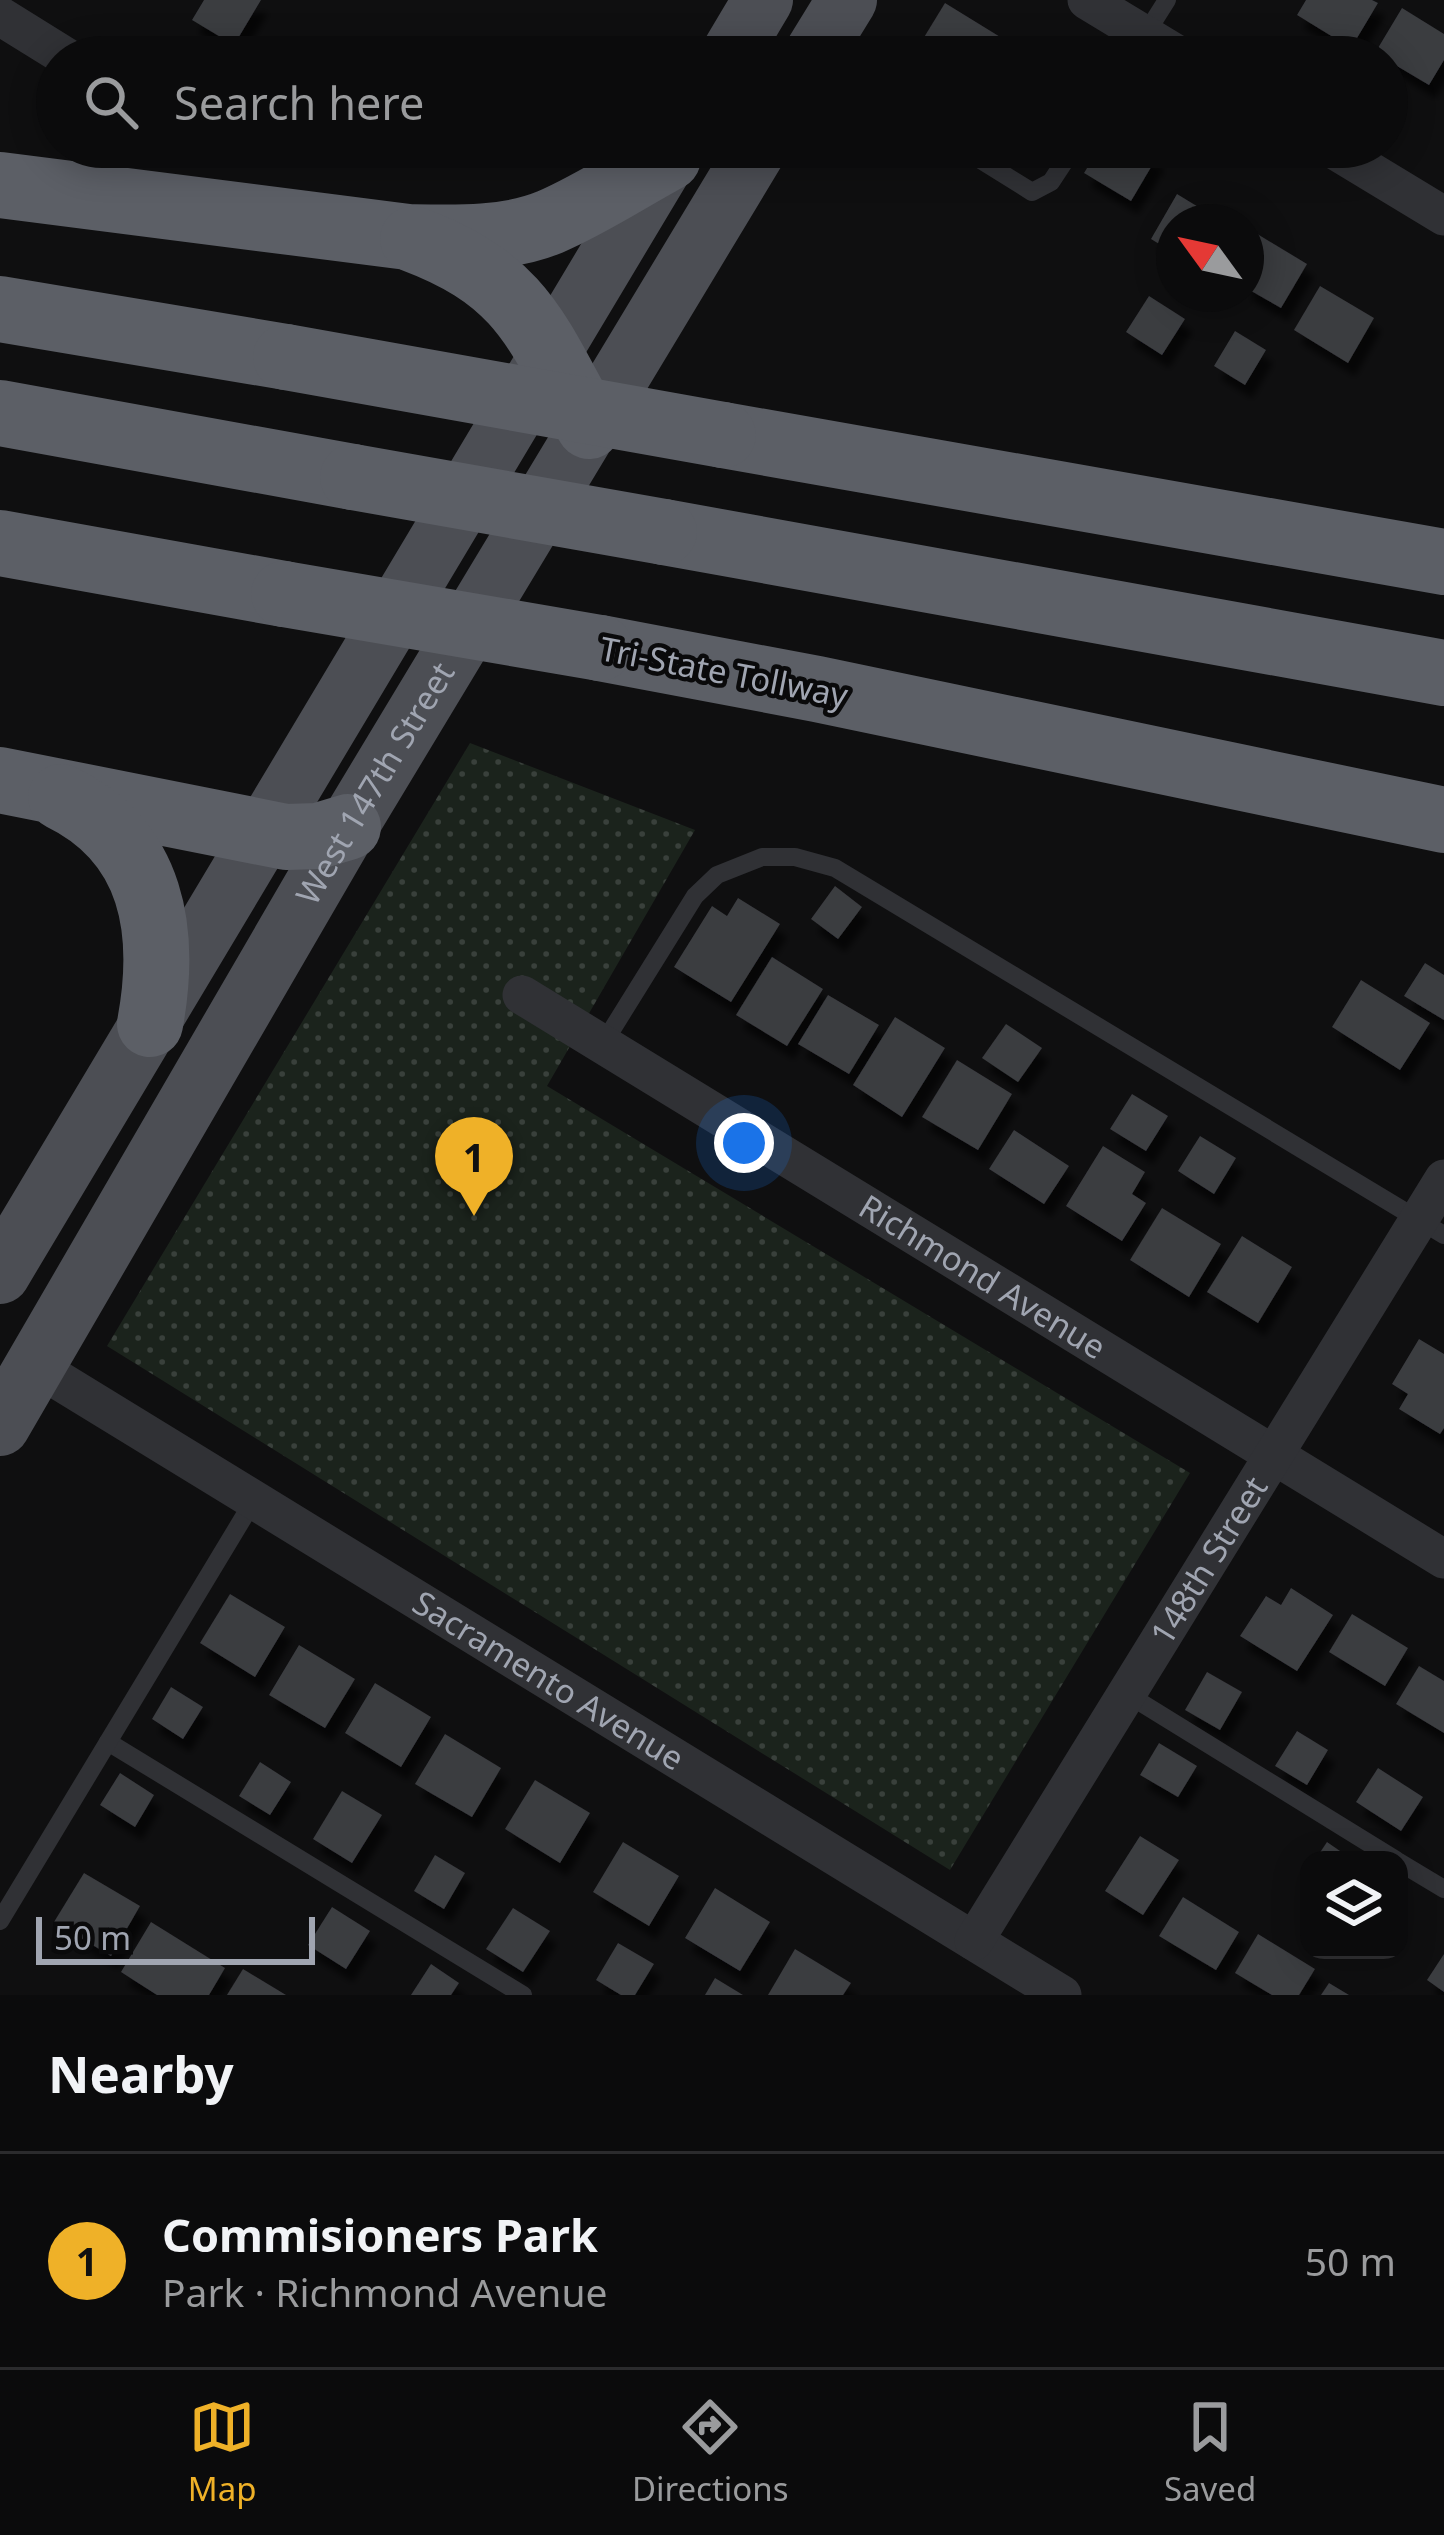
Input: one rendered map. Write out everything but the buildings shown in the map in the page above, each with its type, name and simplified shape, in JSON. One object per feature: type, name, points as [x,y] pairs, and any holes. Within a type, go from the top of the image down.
[{"type":"highway","points":[[0,184],[408,238],[496,235],[548,223],[643,168]]},
{"type":"highway","points":[[408,238],[456,257],[522,307],[590,426]]},
{"type":"highway","points":[[0,309],[1444,562]]},
{"type":"highway","points":[[0,412],[1444,673]]},
{"type":"highway","name":"Tri-State Tollway","points":[[0,543],[817,689],[1444,820]]},
{"type":"highway","points":[[21,784],[264,834],[307,837],[348,826]]},
{"type":"highway","points":[[21,784],[76,804],[104,826],[128,854],[146,887],[158,958],[149,1024]]},
{"type":"main road","points":[[742,36],[763,0]]},
{"type":"main road","points":[[825,36],[847,0]]},
{"type":"main road","name":"West 147th Street","points":[[0,1274],[661,168]]},
{"type":"main road","name":"West 147th Street","points":[[0,1426],[348,826],[745,168]]},
{"type":"street","points":[[1087,0],[1127,36]]},
{"type":"street","points":[[0,16],[36,38]]},
{"type":"street","points":[[1365,168],[1444,216]]},
{"type":"street","name":"Richmond Avenue","points":[[522,995],[1444,1559]]},
{"type":"street","name":"148th Street","points":[[974,1941],[1274,1455],[1431,1228],[1444,1179]]},
{"type":"street","name":"Sacramento Avenue","points":[[38,1367],[1062,1995]]},
{"type":"lane","points":[[1144,36],[1167,0]]},
{"type":"lane","points":[[993,168],[1031,192],[1052,182],[1061,168]]},
{"type":"lane","points":[[603,1043],[694,896],[717,875],[762,857],[795,856],[835,868],[1431,1228]]},
{"type":"lane","points":[[0,1921],[254,1500]]},
{"type":"lane","points":[[1127,1694],[1382,1851]]},
{"type":"lane","points":[[108,1742],[523,1995]]},
{"type":"lane","points":[[1408,1867],[1444,1889]]},
{"type":"shaded area","points":[[470,743],[695,830],[547,1086],[1190,1473],[950,1870],[107,1346]]},
{"type":"place","name":"Commisioners Park","points":[[474,1216]]}]
